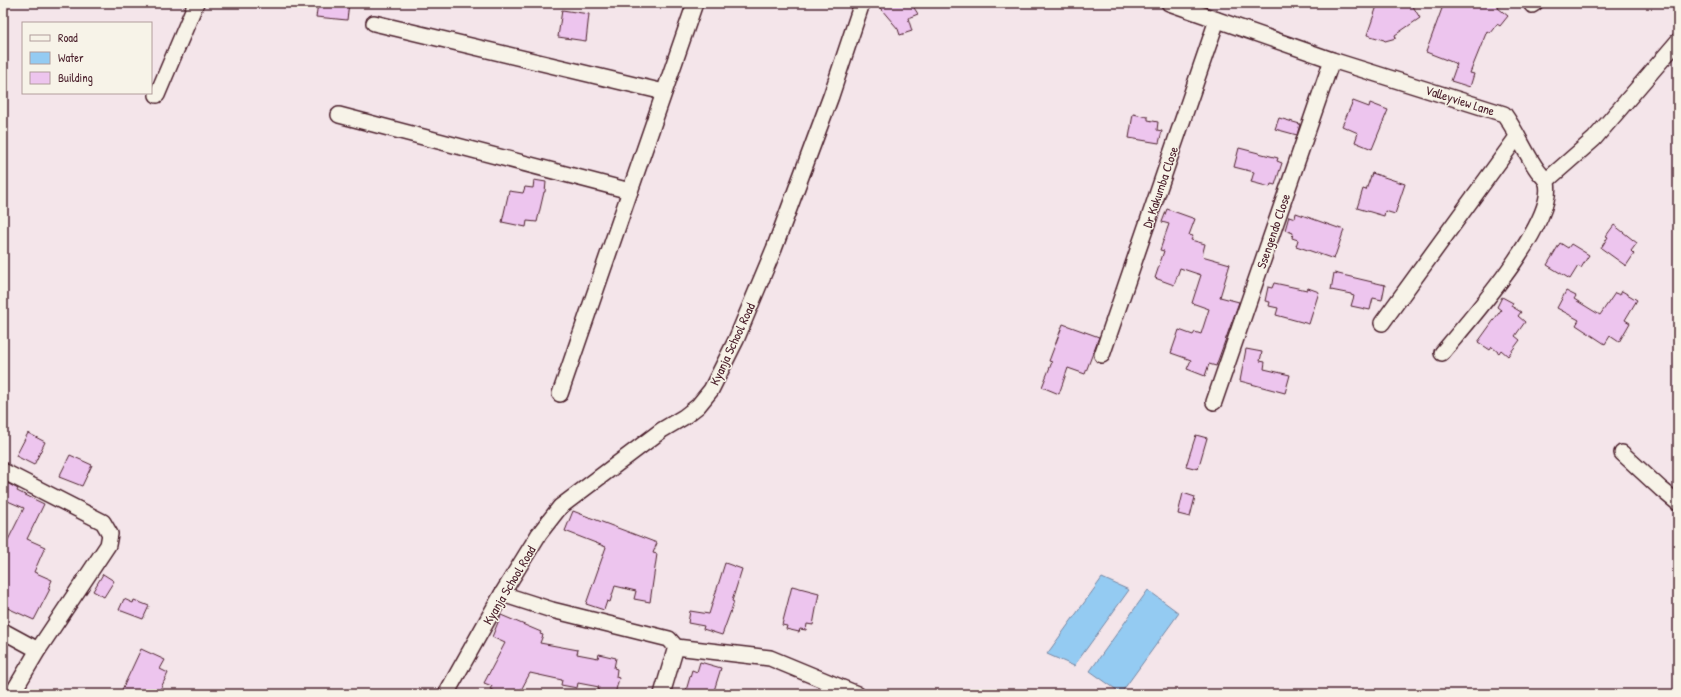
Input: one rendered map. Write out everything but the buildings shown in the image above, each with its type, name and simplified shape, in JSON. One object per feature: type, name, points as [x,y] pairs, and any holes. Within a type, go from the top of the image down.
[{"type":"street","points":[[157,95],[196,3]]},
{"type":"street","points":[[560,394],[695,3]]},
{"type":"street","name":"Kyanja School Road","points":[[446,694],[502,594],[539,534],[560,507],[662,430],[684,418],[698,406],[711,390],[736,340],[774,249],[831,96],[862,3]]},
{"type":"street","name":"Valleyview Lane","points":[[1169,3],[1190,6],[1217,20],[1332,60],[1504,114],[1512,125],[1530,160],[1546,181]]},
{"type":"street","name":"Dr Kakumba Close","points":[[1102,355],[1217,20]]},
{"type":"street","points":[[374,23],[664,92]]},
{"type":"street","points":[[1442,354],[1508,272],[1544,208],[1547,198],[1546,181],[1594,139],[1678,41]]},
{"type":"street","name":"Ssengendo Close","points":[[1214,402],[1332,60]]},
{"type":"street","points":[[339,115],[630,191]]},
{"type":"street","points":[[1382,323],[1517,137]]},
{"type":"street","points":[[1622,453],[1661,490],[1678,503]]},
{"type":"street","points":[[3,471],[103,522],[110,534],[108,545],[38,650],[12,694]]},
{"type":"street","points":[[502,594],[552,610],[669,640],[676,647],[770,658],[857,694]]},
{"type":"street","points":[[3,631],[38,650]]},
{"type":"street","points":[[662,694],[676,647]]},
{"type":"water","points":[[1102,578],[1129,590],[1074,666],[1047,654]]},
{"type":"water","points":[[1148,590],[1179,613],[1121,693],[1090,671]]}]
